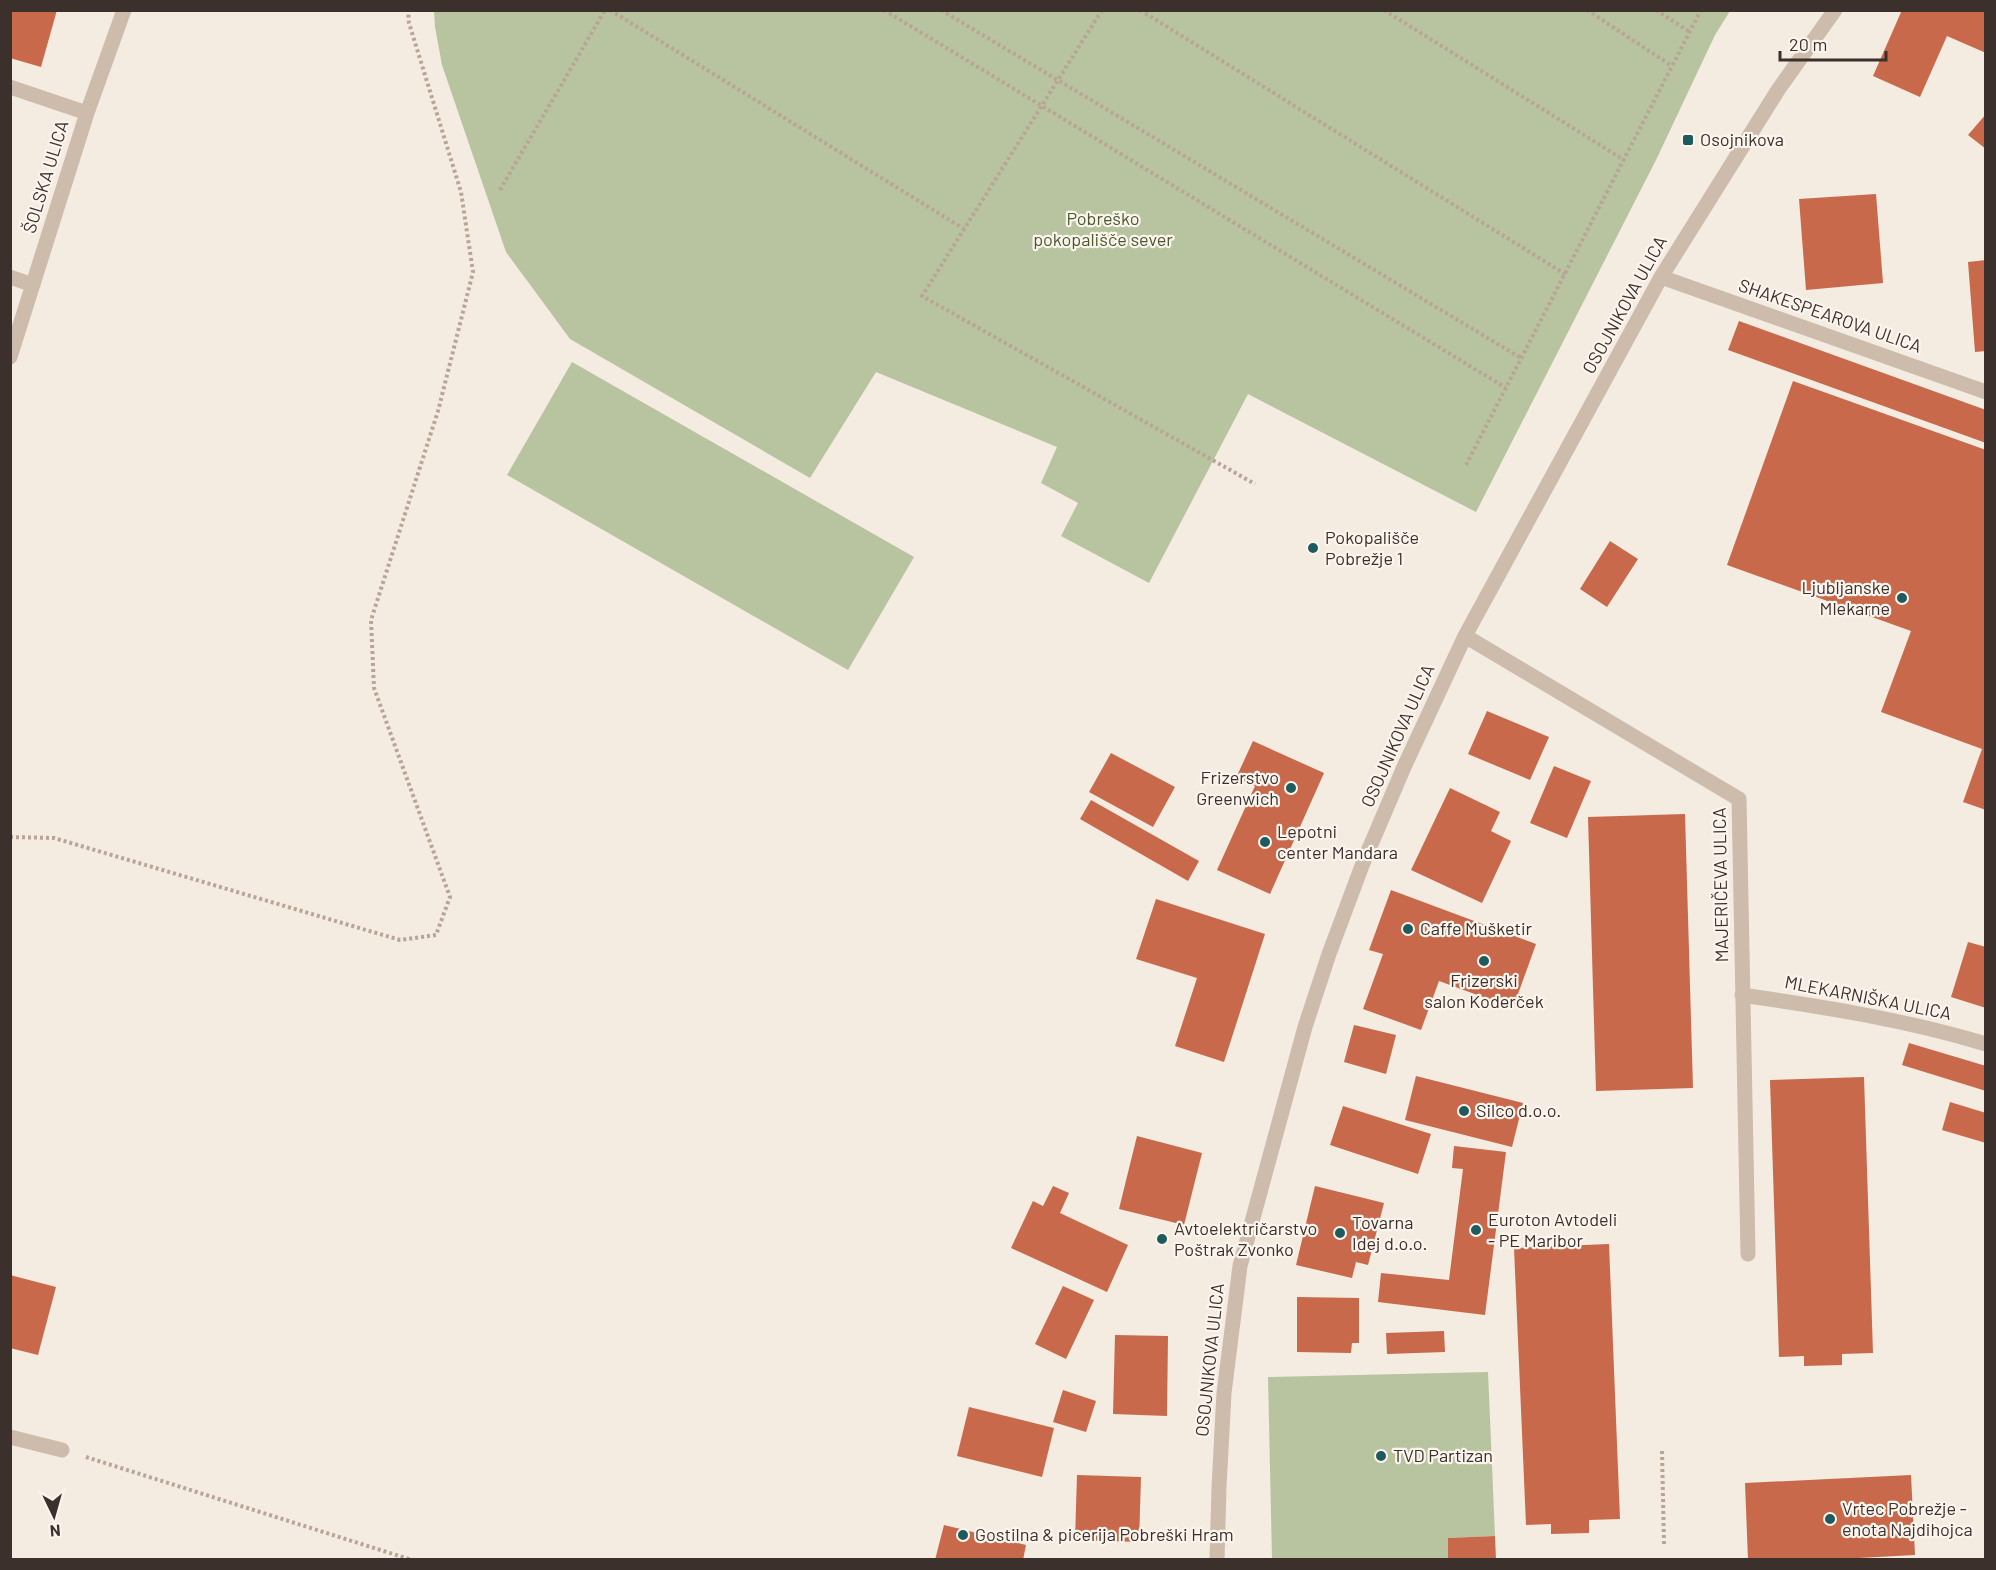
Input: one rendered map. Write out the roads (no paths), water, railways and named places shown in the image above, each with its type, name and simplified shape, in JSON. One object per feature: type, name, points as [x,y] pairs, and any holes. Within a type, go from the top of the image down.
[{"type":"street","name":"ŠOLSKA ULICA","points":[[10,357],[87,113],[124,10]]},
{"type":"street","name":"OSOJNIKOVA ULICA","points":[[1217,1560],[1224,1393],[1240,1266],[1305,1027],[1359,873],[1464,636],[1661,277],[1778,90],[1835,10]]},
{"type":"street","points":[[10,87],[87,113]]},
{"type":"street","points":[[10,277],[33,285]]},
{"type":"street","name":"SHAKESPEAROVA ULICA","points":[[1661,277],[1986,392]]},
{"type":"street","name":"MAJERIČEVA ULICA","points":[[1464,636],[1739,799],[1748,1254]]},
{"type":"street","name":"MLEKARNIŠKA ULICA","points":[[1742,995],[1836,1008],[1986,1044]]},
{"type":"street","points":[[10,1437],[62,1450]]},
{"type":"place","name":"Osojnikova","points":[[1688,140]]},
{"type":"place","name":"Pokopališče Pobrežje 1","points":[[1313,548]]},
{"type":"place","name":"Ljubljanske Mlekarne","points":[[1902,598]]},
{"type":"place","name":"Frizerstvo Greenwich","points":[[1291,788]]},
{"type":"place","name":"Lepotni center Mandara","points":[[1265,842]]},
{"type":"place","name":"Caffe Mušketir","points":[[1408,929]]},
{"type":"place","name":"Frizerski salon Koderček","points":[[1484,961]]},
{"type":"place","name":"Silco d.o.o.","points":[[1464,1111]]},
{"type":"place","name":"Euroton Avtodeli - PE Maribor","points":[[1476,1230]]},
{"type":"place","name":"Tovarna Idej d.o.o.","points":[[1340,1233]]},
{"type":"place","name":"Avtoelektričarstvo Poštrak Zvonko","points":[[1162,1239]]},
{"type":"place","name":"TVD Partizan","points":[[1381,1456]]},
{"type":"place","name":"Vrtec Pobrežje - enota Najdihojca","points":[[1830,1519]]},
{"type":"place","name":"Gostilna & picerija Pobreški Hram","points":[[963,1535]]},
{"type":"park label","name":"Pobreško pokopališče sever","points":[[1103,229]]}]
